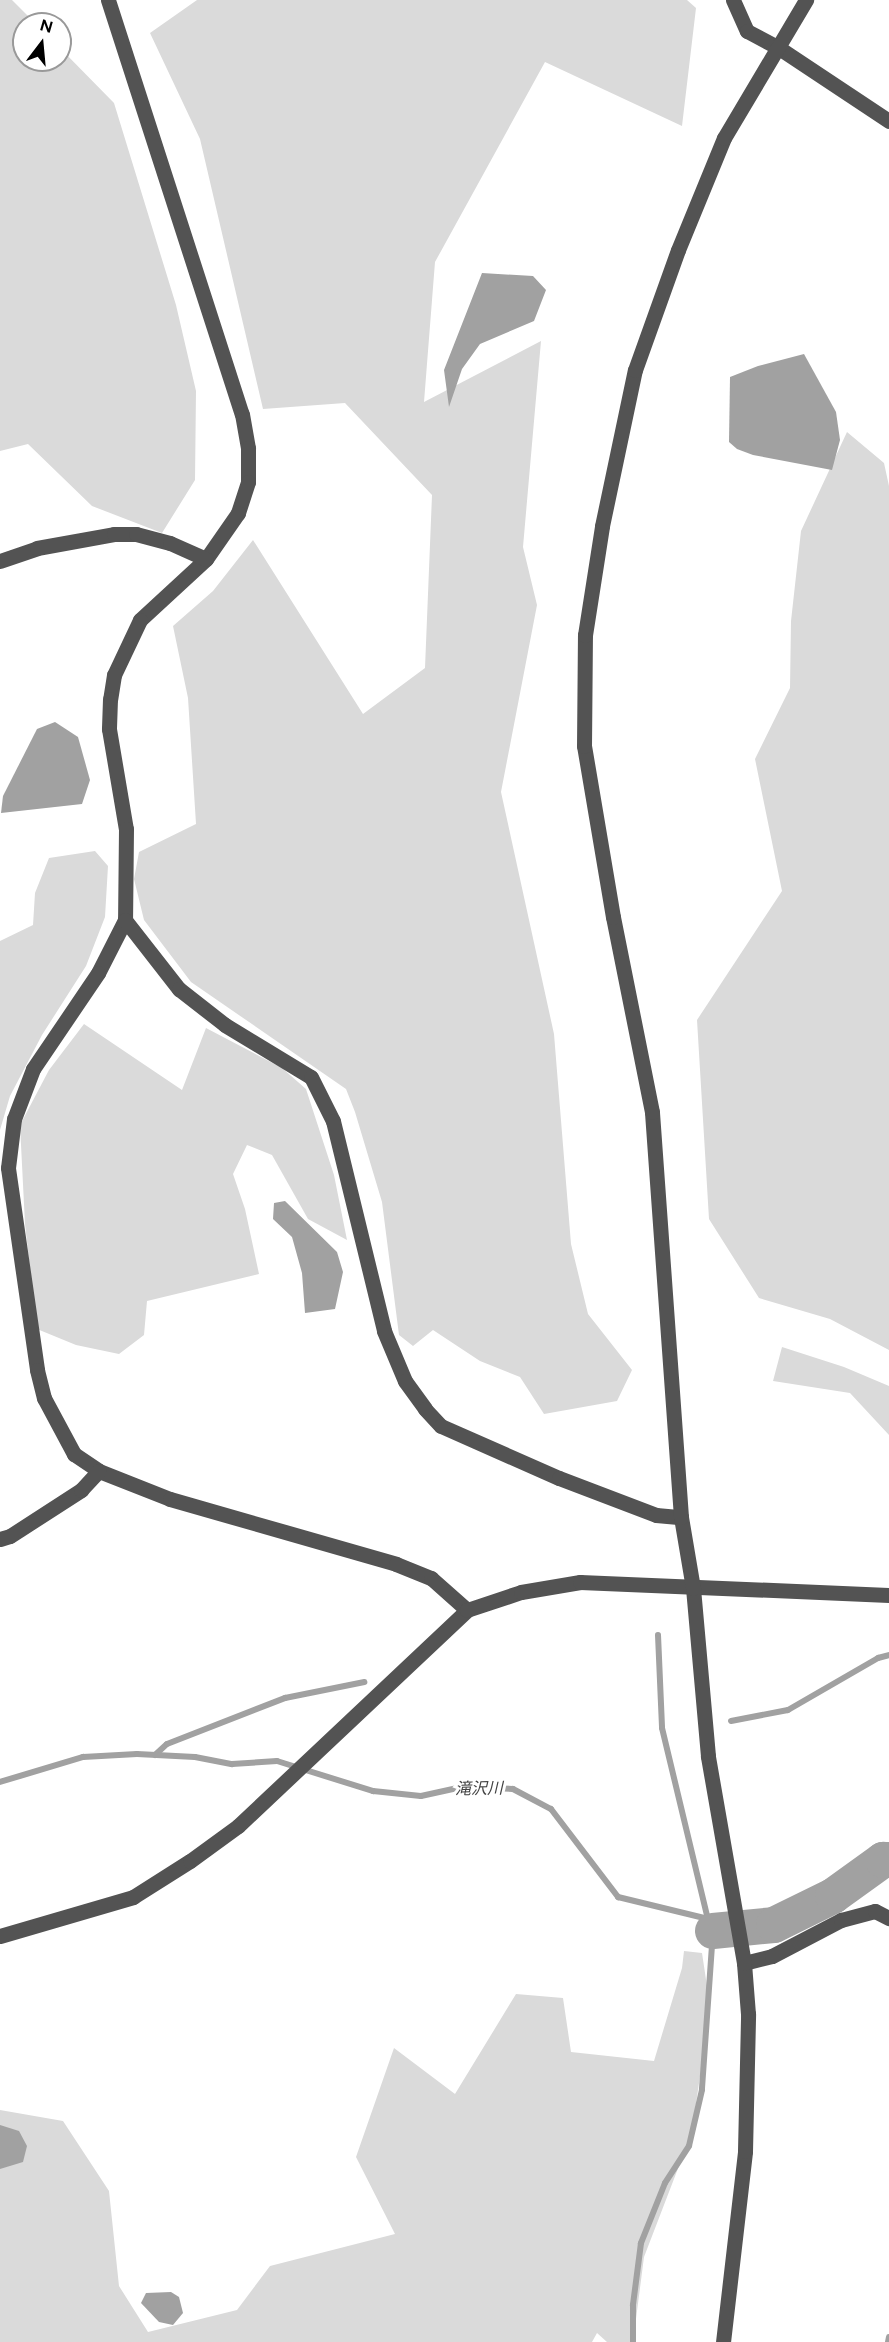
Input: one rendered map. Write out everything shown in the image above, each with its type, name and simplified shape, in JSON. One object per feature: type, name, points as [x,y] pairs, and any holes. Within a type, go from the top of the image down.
[{"type":"street","points":[[108,0],[242,414],[246,436],[248,482],[238,513],[206,559],[140,621],[114,675],[109,729],[126,829],[125,920],[98,973],[33,1069],[14,1119],[8,1168],[37,1370],[44,1398],[56,1425],[74,1454],[99,1471],[170,1499],[396,1564],[431,1578],[467,1610]]},
{"type":"street","points":[[733,0],[747,31],[779,48],[889,121]]},
{"type":"street","points":[[723,2342],[745,2151],[748,2014],[744,1963],[708,1756],[693,1588],[681,1517],[652,1112],[613,917],[584,746],[585,635],[602,526],[634,370],[678,250],[724,138],[806,0]]},
{"type":"street","points":[[0,561],[37,548],[114,534],[136,534],[170,543],[206,559]]},
{"type":"street","points":[[125,920],[179,990],[225,1025],[311,1077],[333,1121],[384,1331],[405,1381],[425,1409],[441,1425],[559,1478],[656,1515],[681,1517]]},
{"type":"street","points":[[0,1539],[10,1536],[81,1490],[99,1471]]},
{"type":"street","points":[[0,1936],[133,1897],[190,1861],[238,1826],[467,1610],[521,1592],[580,1582],[889,1595]]},
{"type":"street","points":[[744,1963],[772,1956],[841,1920],[875,1911],[889,1918]]},
{"type":"shaded area","points":[[0,0],[12,0],[24,12],[12,12],[12,72],[72,72],[72,60],[114,103],[176,305],[196,391],[195,480],[162,533],[92,506],[28,444],[0,451]]},
{"type":"shaded area","points":[[197,0],[687,0],[696,8],[682,126],[545,62],[435,262],[424,402],[541,341],[523,547],[537,605],[501,792],[554,1034],[571,1244],[588,1314],[632,1370],[617,1401],[544,1414],[520,1377],[480,1361],[433,1330],[413,1346],[399,1335],[382,1202],[346,1089],[191,982],[144,920],[134,879],[139,852],[196,824],[188,698],[173,626],[213,591],[253,540],[363,714],[425,668],[432,495],[345,403],[263,409],[200,139],[150,33]]},
{"type":"shaded area","points":[[482,273],[533,276],[546,290],[534,321],[480,344],[462,369],[449,407],[444,370]]},
{"type":"shaded area","points":[[804,354],[836,412],[840,440],[832,470],[753,455],[737,449],[729,442],[730,377],[758,366]]},
{"type":"shaded area","points":[[847,432],[884,463],[889,486],[889,1350],[830,1319],[759,1298],[709,1219],[697,1020],[782,891],[755,759],[790,688],[791,621],[801,531]]},
{"type":"shaded area","points":[[55,722],[78,737],[90,780],[82,804],[1,813],[3,796],[37,729]]},
{"type":"shaded area","points":[[95,851],[108,866],[105,917],[86,966],[42,1035],[10,1096],[0,1130],[0,941],[33,925],[35,893],[49,858]]},
{"type":"shaded area","points":[[84,1024],[182,1090],[206,1028],[282,1068],[306,1089],[334,1175],[347,1240],[308,1219],[272,1155],[247,1145],[233,1174],[245,1209],[259,1274],[147,1301],[144,1335],[119,1354],[76,1345],[37,1329],[25,1224],[20,1125],[49,1070]]},
{"type":"shaded area","points":[[285,1201],[337,1252],[343,1272],[335,1309],[305,1313],[302,1273],[292,1237],[273,1219],[274,1203]]},
{"type":"shaded area","points":[[782,1347],[844,1367],[889,1386],[889,1435],[850,1393],[773,1381]]},
{"type":"shaded area","points":[[684,1951],[702,1953],[710,2006],[692,2132],[644,2257],[633,2342],[607,2342],[597,2333],[592,2342],[0,2342],[0,2110],[63,2121],[109,2191],[119,2286],[148,2332],[237,2310],[270,2266],[395,2234],[356,2157],[394,2048],[455,2094],[516,1994],[563,1998],[571,2052],[654,2061],[682,1968]]},
{"type":"shaded area","points":[[0,2125],[19,2131],[27,2146],[23,2162],[0,2169]]},
{"type":"shaded area","points":[[171,2292],[179,2297],[183,2313],[173,2325],[159,2322],[141,2303],[146,2293]]},
{"type":"waterway","points":[[658,1635],[662,1728],[708,1919]]},
{"type":"waterway","points":[[731,1721],[788,1710],[878,1658],[889,1655]]},
{"type":"waterway","points":[[155,1755],[167,1744],[285,1698],[364,1682]]},
{"type":"waterway","name":"滝沢川","points":[[0,1782],[83,1757],[137,1754],[195,1757],[232,1764],[277,1761],[373,1791],[421,1796],[462,1787],[513,1789],[551,1809],[618,1897],[708,1919],[713,1931],[702,2090],[689,2146],[665,2183],[641,2243],[633,2305],[633,2342]]},
{"type":"waterway","name":"滝沢川","points":[[713,1931],[774,1925],[833,1896],[883,1860],[889,1860]]},
{"type":"waterway","points":[[888,2342],[889,2337]]}]
